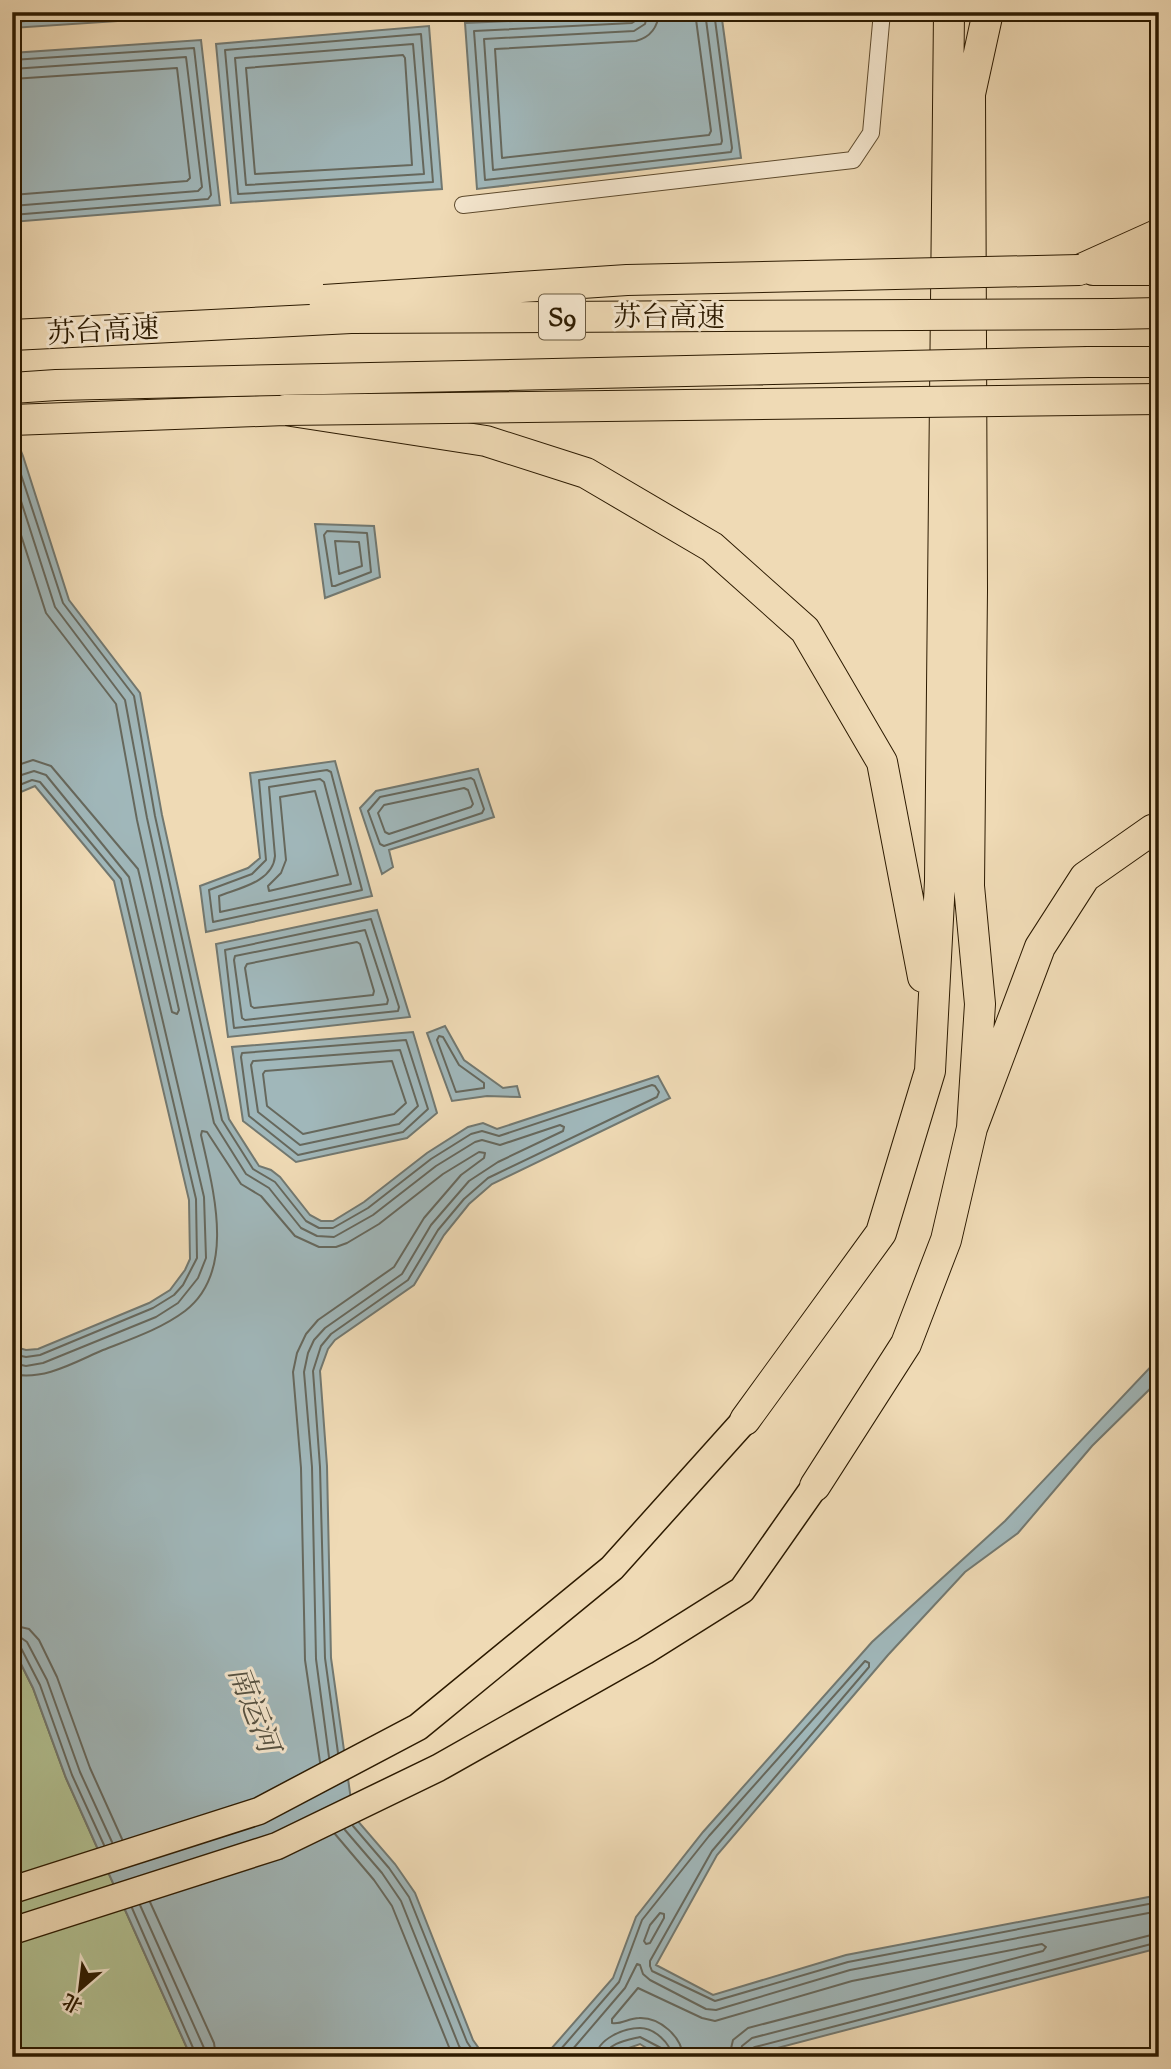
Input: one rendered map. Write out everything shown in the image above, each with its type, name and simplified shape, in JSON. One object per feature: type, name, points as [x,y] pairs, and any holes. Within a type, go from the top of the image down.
[{"type":"highway","points":[[745,1420],[881,1233],[930,1071],[940,881],[949,12]]},
{"type":"highway","points":[[972,1128],[980,1004],[969,886],[972,590],[970,94],[988,12]]},
{"type":"highway","points":[[1079,270],[1159,234]]},
{"type":"highway","points":[[12,329],[334,299],[628,280],[1159,270]]},
{"type":"highway","name":"苏台高速","points":[[12,335],[351,318],[1159,313]]},
{"type":"highway","name":"苏台高速","points":[[12,388],[371,376],[1159,362]]},
{"type":"highway","points":[[12,420],[285,410],[1159,399]]},
{"type":"highway","points":[[285,410],[486,441],[586,473],[712,547],[805,630],[882,762],[898,834],[932,1029]]},
{"type":"highway","points":[[815,1486],[906,1344],[946,1240],[972,1128],[1040,947],[1085,877],[1159,828]]},
{"type":"main road","points":[[12,1890],[259,1811],[418,1727],[612,1568],[745,1420]]},
{"type":"main road","points":[[12,1931],[277,1846],[438,1769],[741,1590],[815,1486]]},
{"type":"main road","points":[[12,1883],[46,1879]]},
{"type":"main road","points":[[12,1948],[55,1917]]},
{"type":"street","points":[[463,205],[853,160],[872,133],[882,12]]},
{"type":"green space","points":[[12,1646],[33,1688],[66,1778],[191,2057],[12,2057]]},
{"type":"water","points":[[12,12],[255,12],[12,28]]},
{"type":"water","points":[[721,12],[741,158],[477,189],[465,23]]},
{"type":"water","points":[[429,26],[442,189],[231,203],[216,44]]},
{"type":"water","points":[[201,40],[220,205],[12,222],[12,53]]},
{"type":"water","name":"南运河","points":[[12,429],[69,600],[140,693],[162,815],[229,1119],[259,1166],[280,1177],[310,1215],[321,1221],[333,1221],[364,1202],[427,1153],[468,1127],[483,1123],[497,1129],[658,1076],[670,1098],[492,1184],[469,1204],[444,1235],[414,1285],[335,1340],[328,1349],[320,1371],[327,1466],[331,1658],[352,1807],[356,1819],[395,1864],[415,1893],[473,2040],[485,2057],[191,2057],[66,1778],[33,1688],[12,1646],[12,1346],[26,1350],[38,1349],[149,1303],[170,1290],[190,1259],[189,1200],[114,881],[35,786],[16,794],[12,801],[12,675],[15,662],[12,651]]},
{"type":"water","points":[[315,524],[374,526],[380,577],[325,598]]},
{"type":"water","points":[[335,761],[372,896],[206,932],[200,886],[248,868],[260,858],[250,773]]},
{"type":"water","points":[[478,769],[494,817],[389,850],[393,867],[382,874],[360,808],[376,791]]},
{"type":"water","points":[[377,910],[410,1017],[228,1037],[216,944]]},
{"type":"water","points":[[445,1026],[464,1060],[503,1088],[517,1086],[520,1097],[487,1096],[452,1101],[427,1033]]},
{"type":"water","points":[[413,1032],[437,1113],[407,1138],[296,1162],[243,1121],[232,1047]]},
{"type":"water","points":[[1159,1358],[1159,1380],[1092,1446],[1018,1533],[965,1572],[888,1655],[717,1855],[656,1965],[713,1995],[846,1955],[1159,1895],[1159,1948],[743,2057],[661,2057],[640,2044],[603,2057],[544,2057],[613,1978],[636,1917],[703,1832],[872,1642],[1005,1521]]}]
